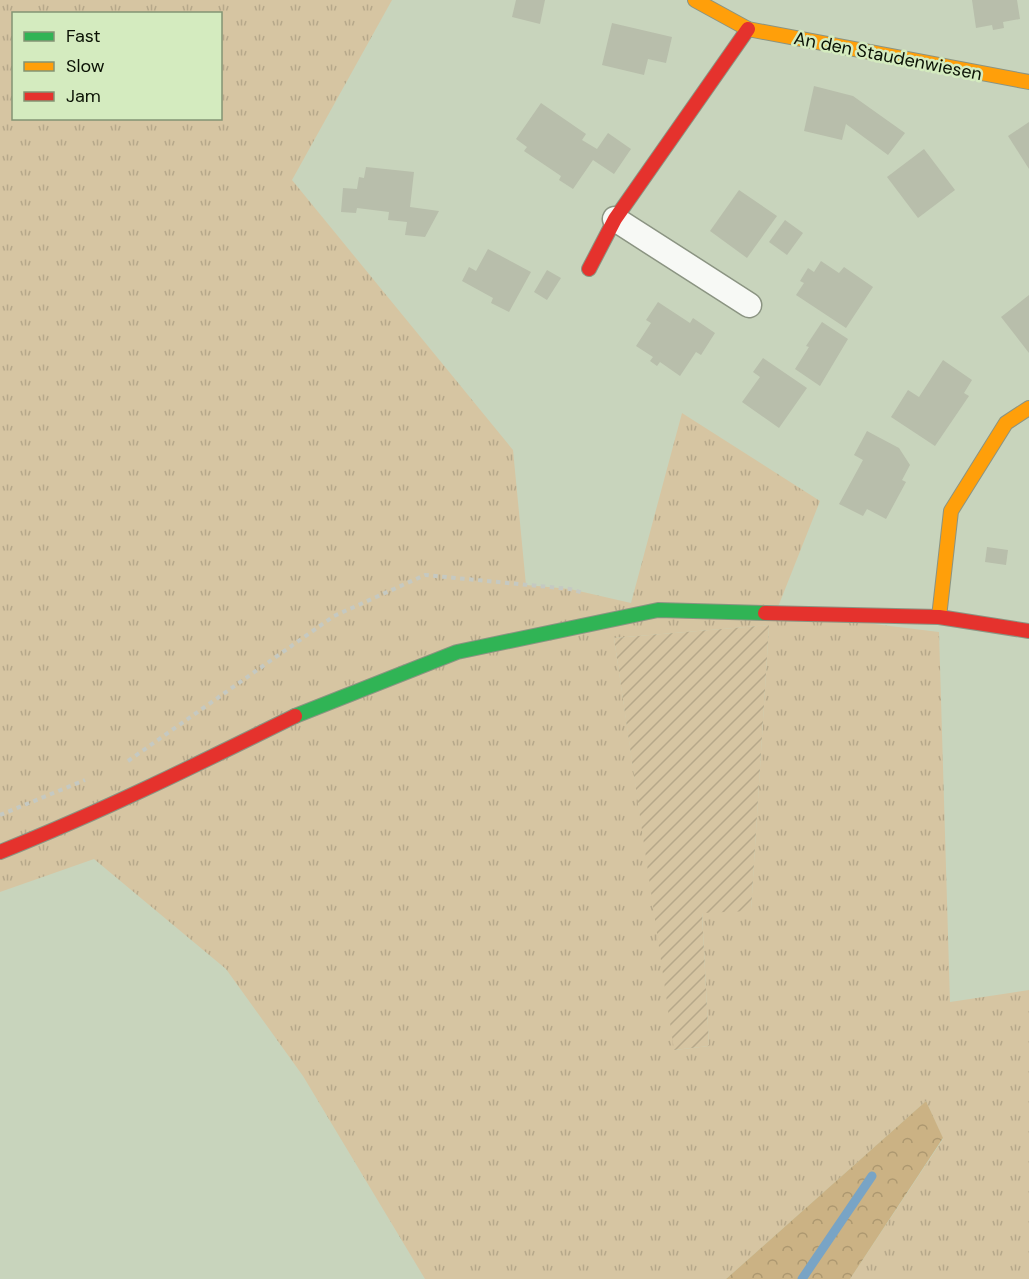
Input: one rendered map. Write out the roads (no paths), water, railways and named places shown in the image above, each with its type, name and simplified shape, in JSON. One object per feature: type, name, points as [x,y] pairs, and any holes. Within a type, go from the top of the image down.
[{"type":"street","name":"An den Staudenwiesen","points":[[695,0],[748,29],[1029,82]]},
{"type":"street","points":[[589,269],[615,219],[748,29]]},
{"type":"street","points":[[615,219],[749,305]]},
{"type":"street","points":[[939,617],[951,511],[1006,423],[1029,408]]},
{"type":"street","points":[[0,852],[68,825],[173,777],[296,715],[457,652],[658,610],[939,617],[1029,631]]},
{"type":"waterway","points":[[802,1279],[872,1176]]}]
